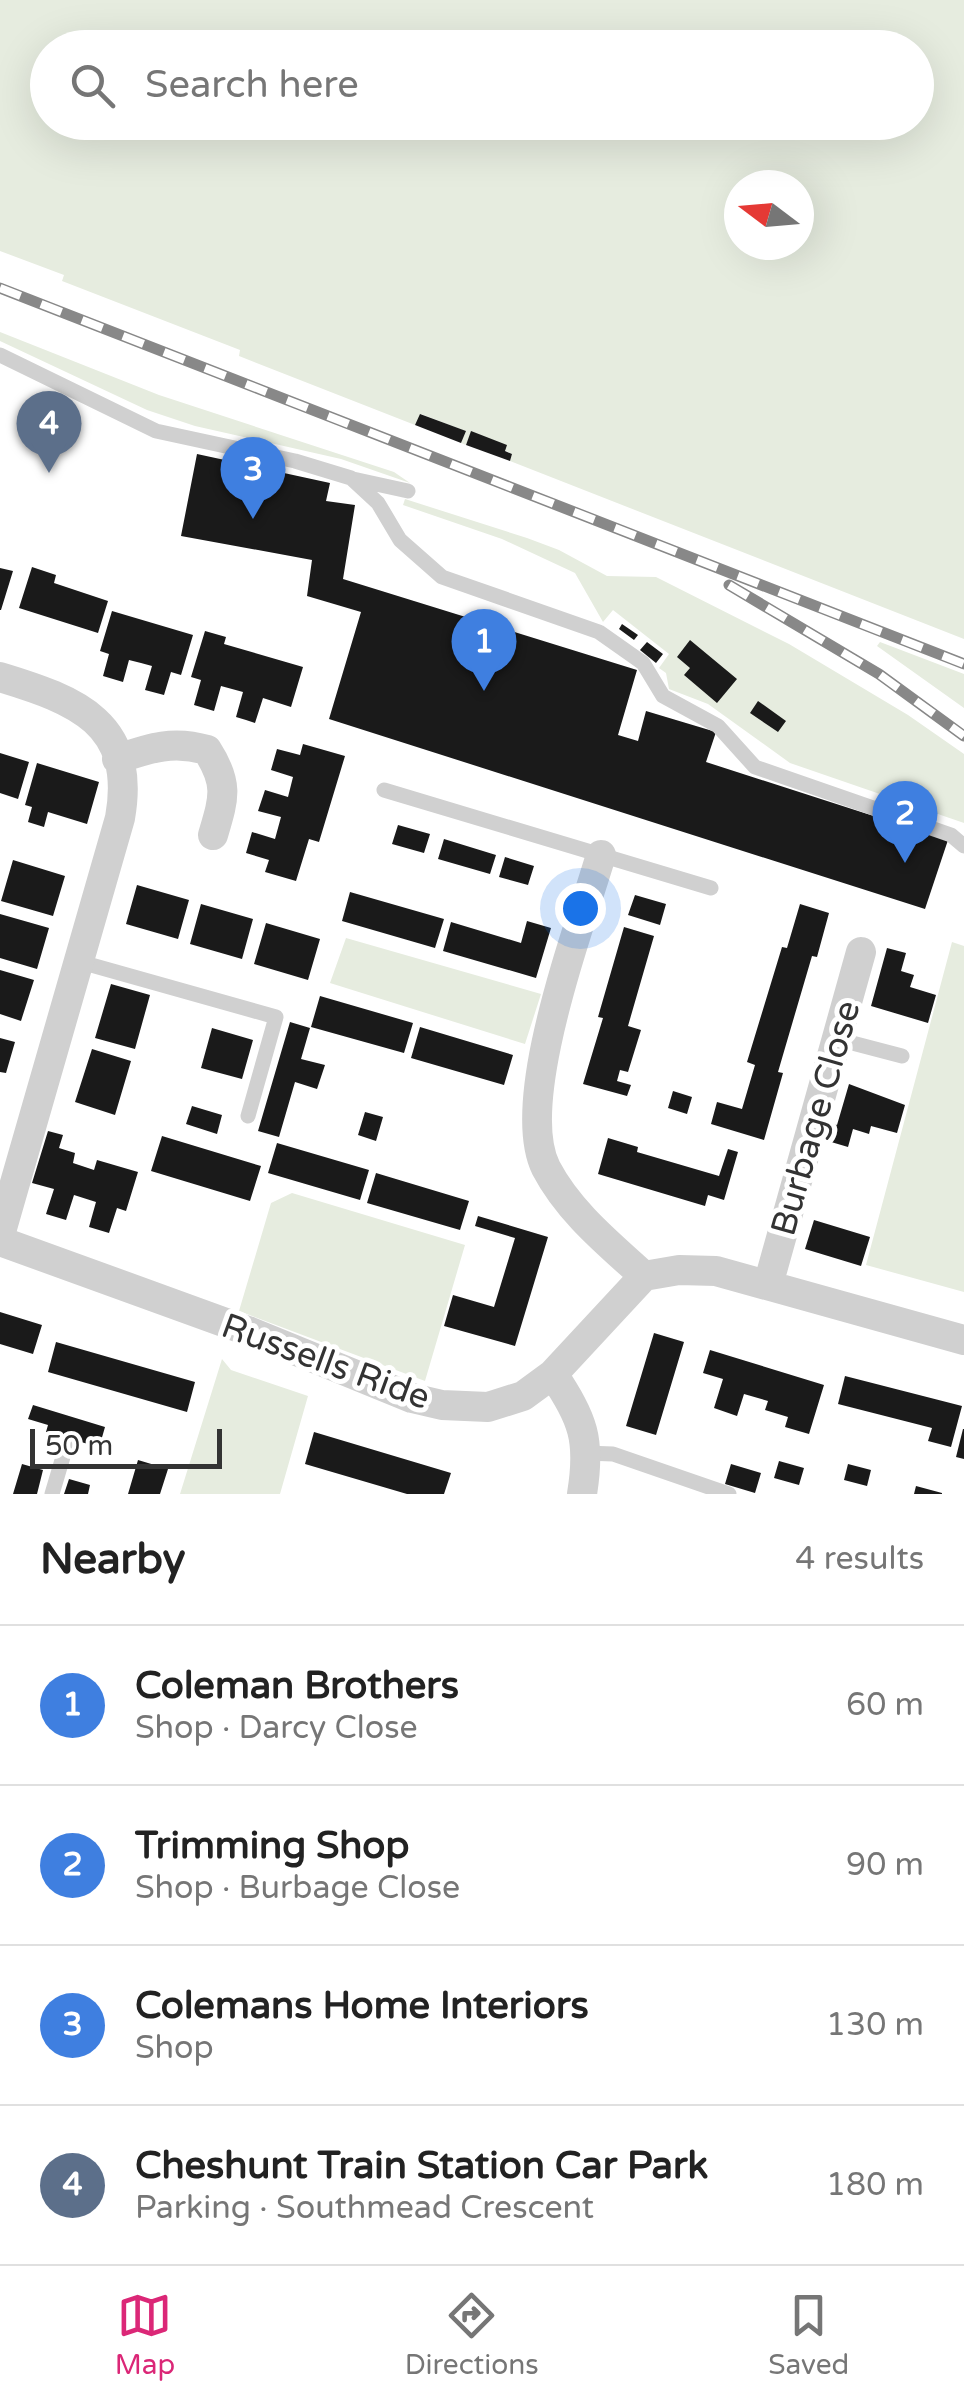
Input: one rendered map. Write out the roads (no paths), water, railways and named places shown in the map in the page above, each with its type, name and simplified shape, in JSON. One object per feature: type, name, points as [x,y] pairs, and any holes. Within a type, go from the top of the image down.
[{"type":"street","points":[[0,677],[83,708],[104,731],[118,759],[124,786],[120,818],[0,1238]]},
{"type":"street","points":[[118,759],[160,744],[185,744],[207,750],[218,766],[225,794],[213,835]]},
{"type":"street","points":[[602,855],[548,1039],[536,1095],[536,1134],[545,1166],[562,1193],[588,1224],[644,1276],[679,1270],[716,1271],[964,1340]]},
{"type":"street","name":"Burbage Close","points":[[768,1285],[861,952]]},
{"type":"street","name":"Russells Ride","points":[[0,1238],[264,1337],[412,1398],[442,1405],[488,1406],[523,1396],[554,1374],[644,1276]]},
{"type":"street","points":[[554,1374],[578,1412],[586,1452],[582,1494]]},
{"type":"lane","points":[[0,354],[156,430],[408,491]]},
{"type":"lane","points":[[352,478],[378,503],[400,540],[442,577],[599,632],[643,664],[662,696],[718,726],[755,766],[951,835],[964,846]]},
{"type":"lane","points":[[384,790],[712,888]]},
{"type":"lane","points":[[77,961],[276,1017],[248,1116]]},
{"type":"lane","points":[[837,1039],[902,1056]]},
{"type":"lane","points":[[52,1494],[68,1440]]},
{"type":"lane","points":[[586,1452],[612,1454],[729,1494]]},
{"type":"railway","points":[[0,288],[964,664]]},
{"type":"railway","points":[[729,585],[879,674],[964,736]]},
{"type":"place","name":"Cheshunt Train Station Car Park","points":[[49,473]]},
{"type":"place","name":"Colemans Home Interiors","points":[[253,519]]},
{"type":"place","name":"Coleman Brothers","points":[[484,691]]},
{"type":"place","name":"Trimming Shop","points":[[905,863]]}]
